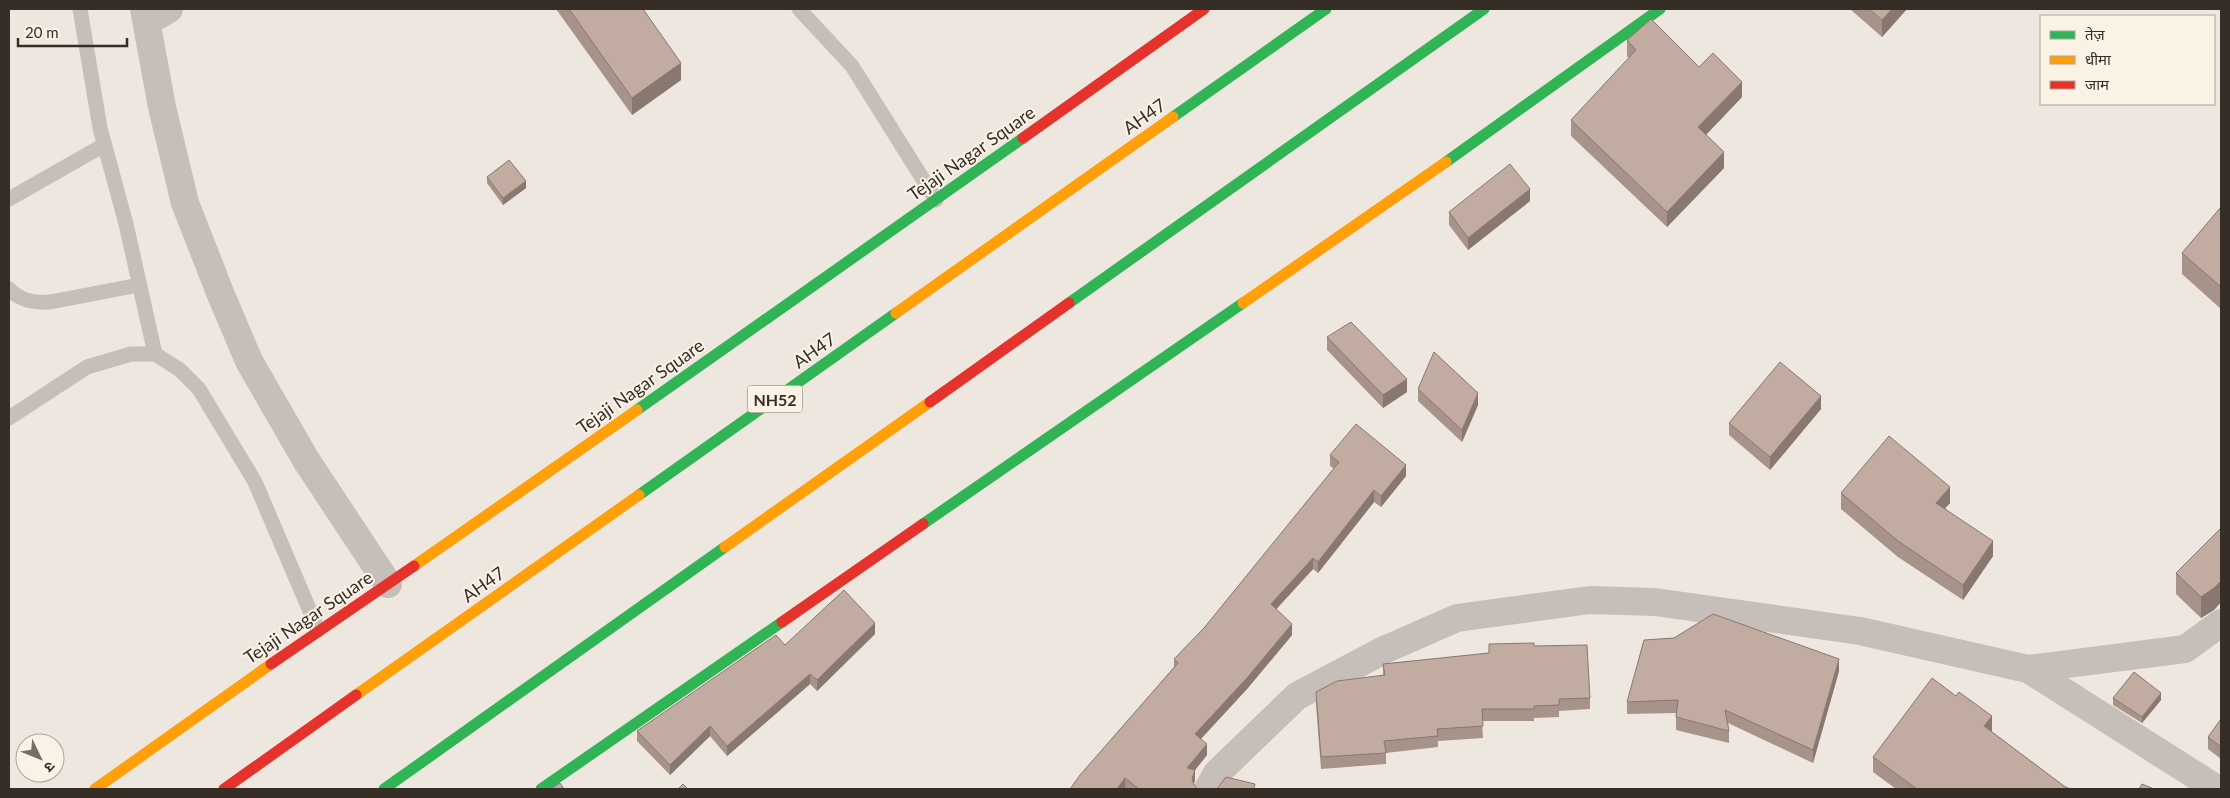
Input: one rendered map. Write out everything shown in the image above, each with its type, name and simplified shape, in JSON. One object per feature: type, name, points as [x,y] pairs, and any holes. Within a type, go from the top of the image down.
[{"type":"main road","name":"Tejaji Nagar Square","points":[[95,789],[318,630],[388,584],[936,200],[1204,9]]},
{"type":"main road","name":"AH47","points":[[224,789],[1326,9]]},
{"type":"main road","points":[[384,789],[1484,9]]},
{"type":"main road","points":[[541,789],[1474,142],[1660,9]]},
{"type":"street","points":[[154,13],[162,107],[185,203],[231,320],[249,361],[306,460],[388,584]]},
{"type":"street","points":[[1208,789],[1218,772],[1297,696],[1384,650],[1457,618],[1590,600],[1655,602],[1860,631],[2028,669],[2217,789]]},
{"type":"street","points":[[2028,669],[2185,649],[2221,623]]},
{"type":"lane","points":[[80,9],[104,146],[126,224],[155,354]]},
{"type":"lane","points":[[799,9],[852,66],[936,200]]},
{"type":"lane","points":[[9,199],[104,146]]},
{"type":"lane","points":[[9,289],[17,297],[35,303],[50,302],[139,285]]},
{"type":"lane","points":[[9,418],[87,367],[131,354],[155,354],[180,370],[199,389],[256,482],[318,630]]},
{"type":"building","points":[[569,9],[643,9],[681,63],[632,98]]},
{"type":"building","points":[[1869,9],[1892,9],[1882,20]]},
{"type":"building","points":[[1651,19],[1699,67],[1713,53],[1742,82],[1698,127],[1724,152],[1667,212],[1571,120],[1636,50],[1627,40]]},
{"type":"building","points":[[509,160],[526,181],[503,198],[487,177]]},
{"type":"building","points":[[1510,164],[1530,189],[1468,238],[1449,212]]},
{"type":"building","points":[[2221,207],[2221,287],[2182,253]]},
{"type":"building","points":[[1351,322],[1407,379],[1383,395],[1327,337]]},
{"type":"building","points":[[1434,352],[1478,393],[1462,430],[1418,389]]},
{"type":"building","points":[[1780,362],[1821,396],[1770,457],[1729,423]]},
{"type":"building","points":[[1356,424],[1406,465],[1381,496],[1374,490],[1318,562],[1313,558],[1271,604],[1292,624],[1247,678],[1195,734],[1207,744],[1187,768],[1195,770],[1192,779],[1198,789],[1139,789],[1125,778],[1117,789],[1070,789],[1080,775],[1178,663],[1174,659],[1204,628],[1339,462],[1330,455]]},
{"type":"building","points":[[1889,436],[1950,487],[1936,503],[1993,541],[1963,585],[1898,541],[1841,493]]},
{"type":"building","points":[[2221,528],[2221,581],[2201,597],[2176,573]]},
{"type":"building","points":[[844,590],[875,623],[817,680],[810,674],[727,746],[710,726],[670,765],[637,731],[776,635],[785,645]]},
{"type":"building","points":[[1713,614],[1839,659],[1813,750],[1725,710],[1729,731],[1676,717],[1678,700],[1627,702],[1644,640],[1674,638]]},
{"type":"building","points":[[1534,643],[1534,646],[1587,645],[1590,698],[1559,699],[1559,705],[1534,706],[1534,709],[1482,709],[1483,726],[1437,729],[1438,736],[1384,741],[1386,753],[1321,757],[1316,692],[1337,681],[1385,675],[1383,664],[1489,653],[1489,644]]},
{"type":"building","points":[[2134,672],[2161,693],[2142,717],[2113,698]]},
{"type":"building","points":[[1932,678],[1956,696],[1959,692],[1992,716],[1984,726],[2070,789],[1917,789],[1873,757]]},
{"type":"building","points":[[2221,719],[2221,747],[2208,737]]},
{"type":"building","points":[[1226,777],[1255,784],[1254,789],[1217,789]]},
{"type":"building","points":[[560,783],[564,789],[550,789]]},
{"type":"building","points":[[683,784],[688,789],[678,789]]},
{"type":"building","points":[[2142,784],[2154,789],[2139,789]]},
{"type":"traffic: fast","points":[[1173,117],[1326,9]]},
{"type":"traffic: fast","points":[[1069,303],[1484,9]]},
{"type":"traffic: fast","points":[[1446,162],[1660,9]]},
{"type":"traffic: fast","points":[[637,410],[1023,138]]},
{"type":"traffic: fast","points":[[923,524],[1243,303]]},
{"type":"traffic: fast","points":[[639,495],[896,313]]},
{"type":"traffic: fast","points":[[384,789],[725,547]]},
{"type":"traffic: fast","points":[[541,789],[782,622]]},
{"type":"traffic: slow","points":[[896,313],[1173,117]]},
{"type":"traffic: slow","points":[[1243,303],[1446,162]]},
{"type":"traffic: slow","points":[[725,547],[930,402]]},
{"type":"traffic: slow","points":[[414,566],[637,410]]},
{"type":"traffic: slow","points":[[356,695],[639,495]]},
{"type":"traffic: slow","points":[[95,789],[271,664]]},
{"type":"traffic: jam","points":[[1023,138],[1204,9]]},
{"type":"traffic: jam","points":[[930,402],[1069,303]]},
{"type":"traffic: jam","points":[[782,622],[923,524]]},
{"type":"traffic: jam","points":[[271,664],[414,566]]},
{"type":"traffic: jam","points":[[224,789],[356,695]]}]
